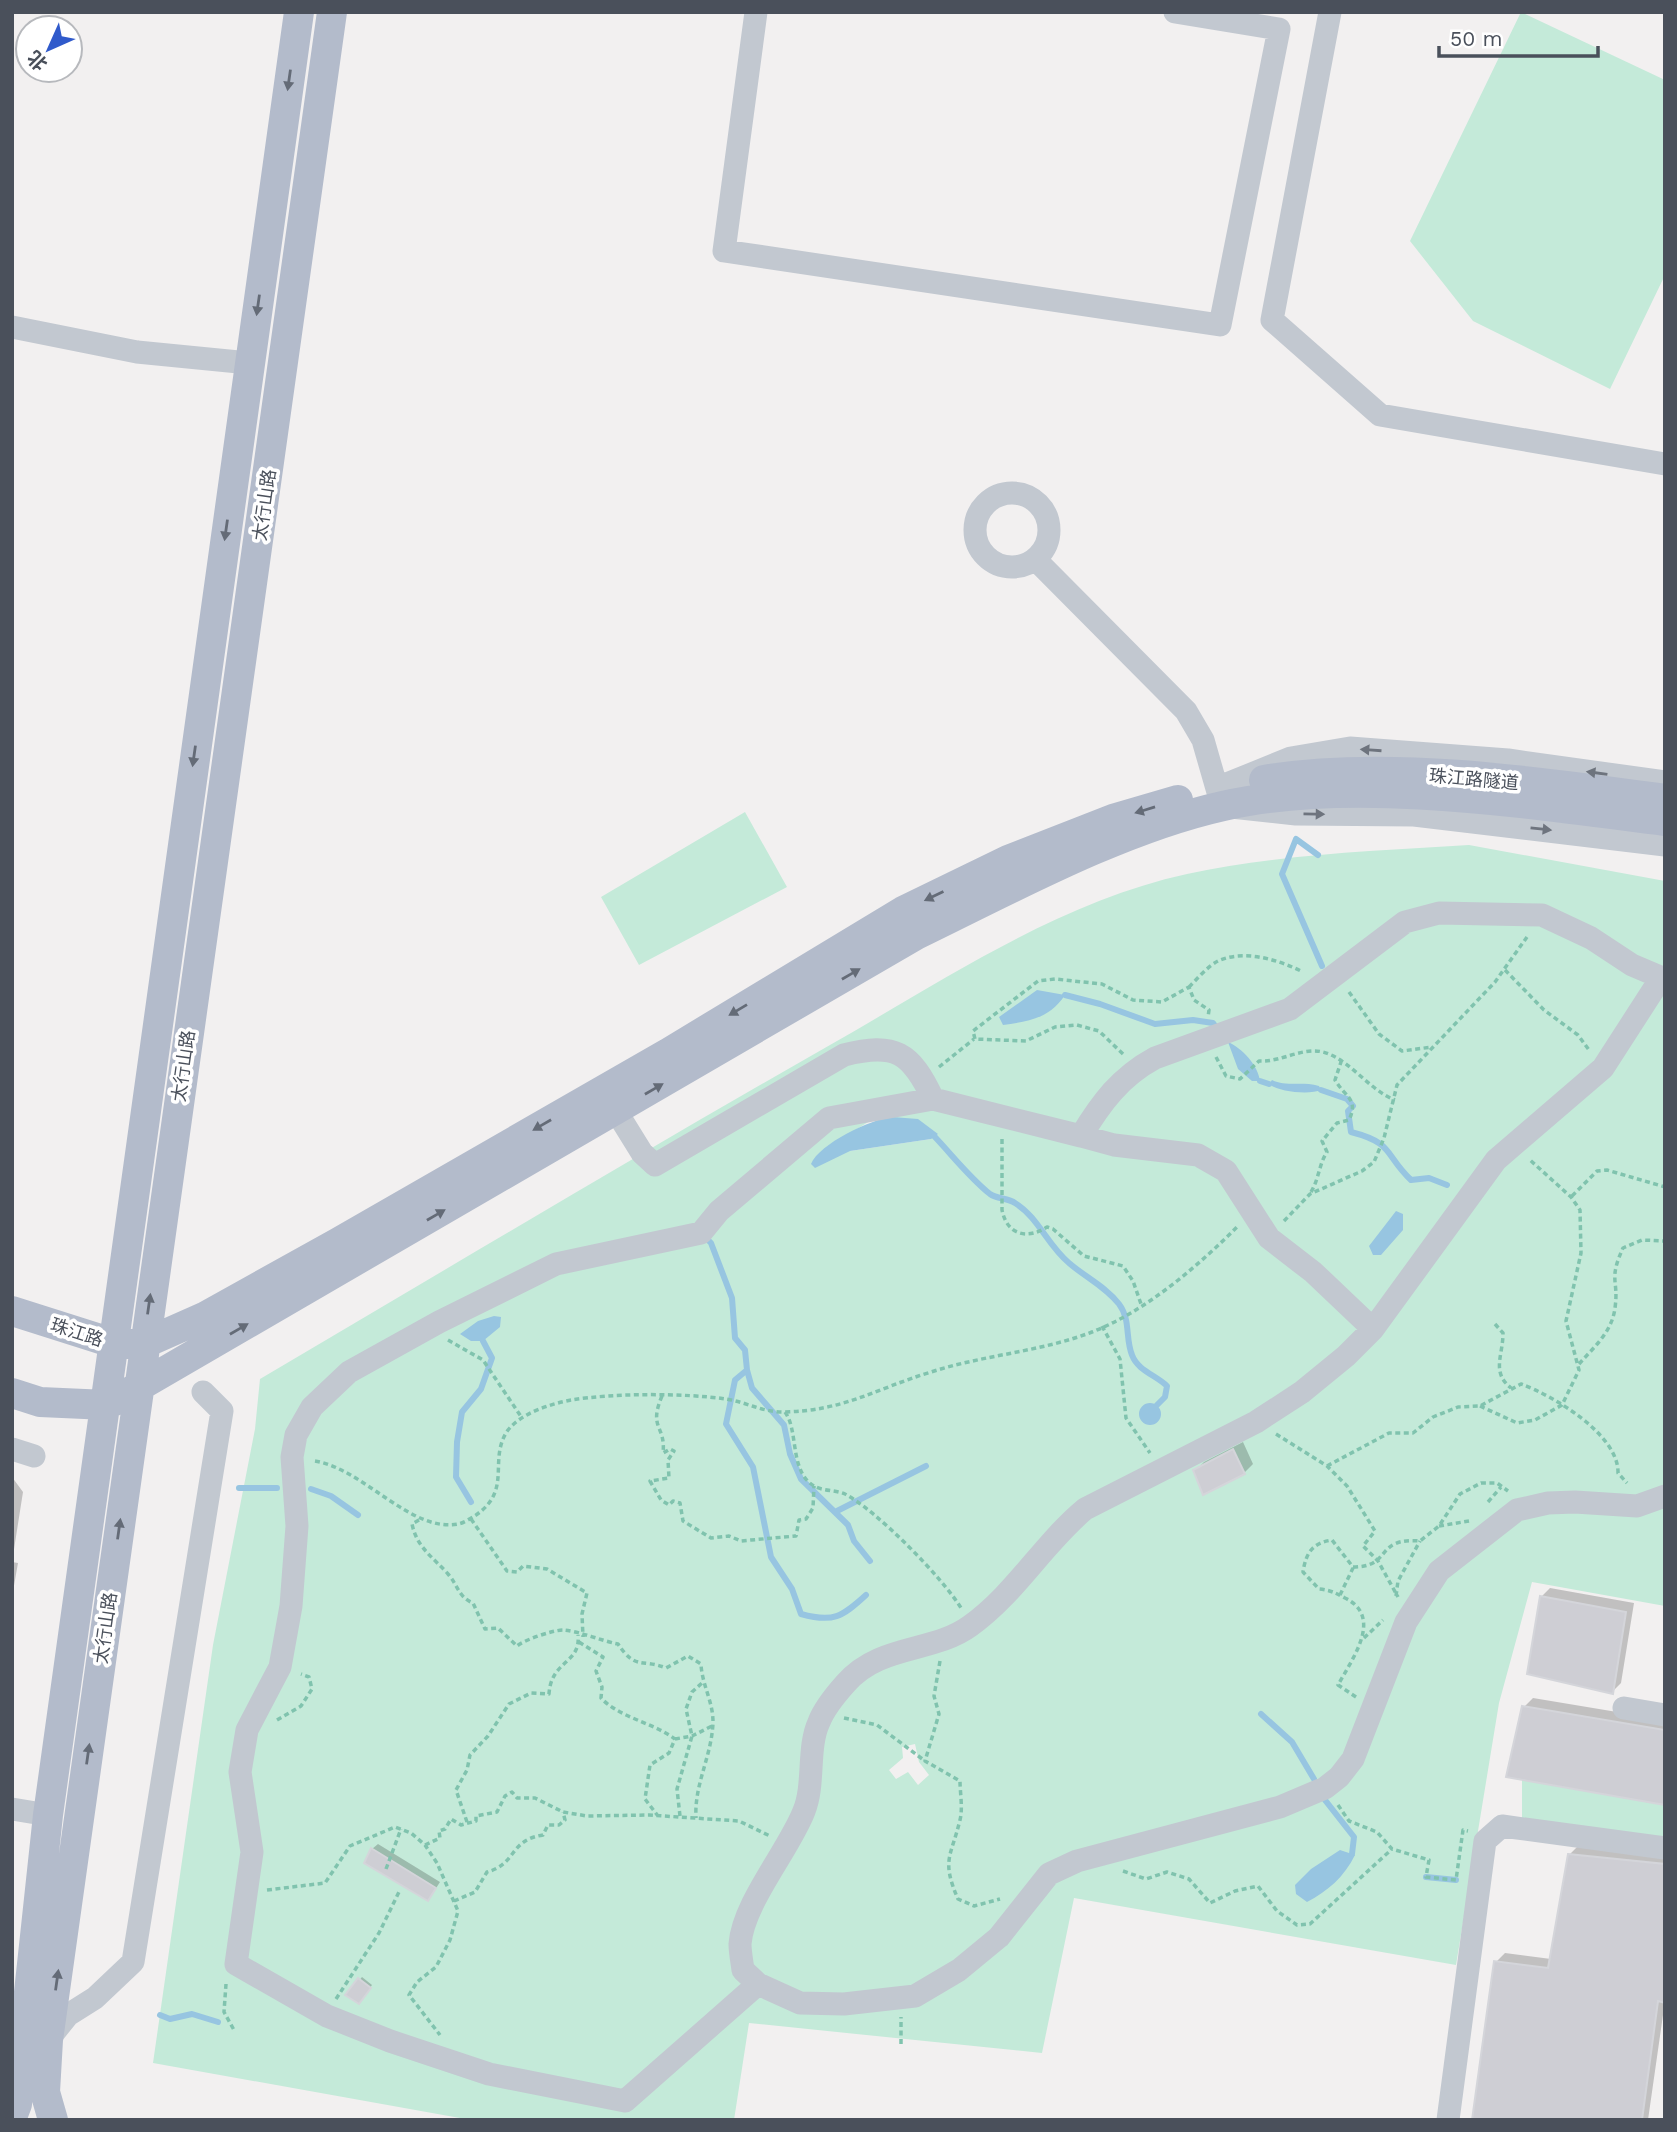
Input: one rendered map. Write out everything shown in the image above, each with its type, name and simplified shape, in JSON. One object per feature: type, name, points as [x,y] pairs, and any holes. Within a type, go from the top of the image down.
[{"type":"main road","name":"太行山路","points":[[53,2120],[45,2092],[48,2040],[138,1388],[130,1344],[249,363],[299,12]]},
{"type":"main road","name":"太行山路","points":[[12,2117],[17,2104],[48,1815],[107,1405],[130,1344],[332,12]]},
{"type":"main road","name":"珠江路隧道","points":[[1283,787],[1344,770],[1478,778],[1665,799]]},
{"type":"main road","points":[[130,1344],[204,1317],[668,1053],[903,911],[1008,860],[1113,819],[1283,787]]},
{"type":"main road","name":"珠江路隧道","points":[[1283,787],[1464,799],[1665,821]]},
{"type":"main road","points":[[12,1393],[40,1402],[107,1405],[916,935],[1037,876],[1219,797]]},
{"type":"main road","name":"珠江路","points":[[12,1311],[130,1344]]},
{"type":"street","points":[[756,12],[724,251],[1220,325],[1279,29],[1175,12]]},
{"type":"street","points":[[1329,12],[1272,320],[1380,415],[1665,464]]},
{"type":"street","points":[[12,327],[137,352],[249,363]]},
{"type":"street","points":[[1037,561],[1186,711],[1203,740],[1219,797]]},
{"type":"street","points":[[1219,797],[1291,758],[1350,748],[1508,760],[1665,782]]},
{"type":"street","points":[[1219,797],[1296,814],[1414,815],[1665,845]]},
{"type":"street","points":[[1081,1136],[1116,1085],[1135,1069],[1155,1058],[1290,1009],[1326,979],[1405,922],[1439,912],[1542,915],[1591,938],[1632,965],[1663,979],[1603,1068],[1496,1160],[1373,1328],[1346,1356],[1301,1392],[1256,1422],[1076,1516],[1009,1592],[971,1626],[957,1635],[897,1651],[872,1663],[847,1682],[818,1723],[806,1807],[789,1846],[774,1865],[746,1921],[740,1943],[743,1970],[758,1984],[800,2003],[844,2004],[915,1996],[959,1970],[999,1937],[1049,1874],[1077,1861],[1108,1852],[1280,1807],[1325,1788],[1339,1777],[1353,1759],[1374,1703],[1403,1609],[1439,1571],[1517,1510],[1548,1503],[1575,1502],[1637,1506],[1665,1496]]},
{"type":"street","points":[[615,1111],[642,1153],[655,1165],[844,1055],[883,1048],[913,1063],[928,1089]]},
{"type":"street","points":[[758,1984],[625,2101],[489,2074],[458,2064],[327,2016],[236,1964],[244,1892],[252,1852],[240,1772],[247,1730],[280,1667],[291,1606],[297,1526],[292,1457],[296,1435],[312,1407],[349,1372],[427,1328],[556,1264],[706,1228],[765,1170],[829,1118],[928,1089],[1036,1127],[1114,1145],[1198,1155],[1226,1171],[1269,1238],[1313,1272],[1373,1328]]},
{"type":"street","points":[[48,2040],[68,2015],[95,1998],[133,1962],[222,1411],[203,1392]]},
{"type":"street","points":[[1624,1708],[1665,1715]]},
{"type":"street","points":[[12,1809],[48,1815]]},
{"type":"street","points":[[1448,2120],[1485,1841],[1502,1826],[1665,1848]]},
{"type":"path","points":[[1310,1194],[1362,1171],[1374,1162],[1384,1138],[1397,1086],[1505,970],[1542,915]]},
{"type":"path","points":[[975,1039],[973,1031],[1038,981],[1055,979],[1102,984],[1133,1000],[1161,1002],[1189,987],[1218,961],[1247,956],[1280,960],[1326,979],[1357,1000],[1379,1034],[1402,1051],[1434,1046]]},
{"type":"path","points":[[1505,970],[1544,1010],[1578,1035],[1603,1068]]},
{"type":"path","points":[[1189,987],[1194,1000],[1209,1010],[1207,1040],[1226,1076],[1240,1079],[1259,1062],[1275,1062],[1314,1051],[1341,1062],[1379,1094],[1395,1100]]},
{"type":"path","points":[[928,1089],[975,1039],[1026,1041],[1055,1027],[1077,1025],[1099,1031],[1115,1044],[1135,1069]]},
{"type":"path","points":[[1269,1238],[1310,1194],[1320,1178],[1321,1161],[1327,1152],[1322,1141],[1337,1123],[1349,1120],[1355,1108],[1353,1099],[1335,1080],[1341,1062]]},
{"type":"path","points":[[992,1113],[1002,1139],[1004,1219],[1014,1231],[1024,1236],[1035,1235],[1047,1227],[1053,1229],[1084,1255],[1123,1266],[1133,1280],[1141,1304]]},
{"type":"path","points":[[1524,1138],[1528,1157],[1572,1197],[1580,1210],[1581,1253],[1566,1321],[1570,1343],[1579,1364]]},
{"type":"path","points":[[1572,1197],[1597,1171],[1607,1170],[1665,1186]]},
{"type":"path","points":[[292,1457],[333,1464],[419,1520],[446,1525],[459,1524],[471,1518],[494,1497],[498,1487],[505,1435],[522,1418],[573,1400],[662,1396],[728,1399],[766,1411],[839,1407],[937,1370],[1057,1342],[1102,1326],[1141,1304],[1211,1253],[1251,1213]]},
{"type":"path","points":[[1327,1466],[1389,1433],[1413,1433],[1433,1417],[1458,1407],[1480,1406],[1517,1423],[1535,1420],[1562,1405],[1579,1364],[1608,1332],[1616,1307],[1612,1271],[1623,1248],[1642,1240],[1665,1241]]},
{"type":"path","points":[[1495,1324],[1503,1334],[1497,1370],[1501,1380],[1511,1388]]},
{"type":"path","points":[[1102,1326],[1120,1359],[1126,1418],[1160,1470]]},
{"type":"path","points":[[427,1328],[483,1360],[522,1418]]},
{"type":"path","points":[[1480,1406],[1521,1384],[1543,1392],[1602,1435],[1618,1458],[1618,1473],[1632,1488],[1637,1506]]},
{"type":"path","points":[[662,1396],[654,1416],[655,1425],[664,1444],[663,1452],[670,1449],[674,1451],[668,1460],[669,1478],[650,1482],[661,1500],[669,1505],[673,1501],[680,1503],[683,1521],[711,1538],[729,1536],[751,1541],[796,1536],[799,1520],[806,1519],[813,1508],[814,1486]]},
{"type":"path","points":[[783,1412],[791,1420],[792,1442],[804,1474],[814,1486],[842,1493],[879,1517],[956,1601],[971,1626]]},
{"type":"path","points":[[1256,1422],[1327,1466],[1347,1486],[1376,1531],[1363,1546],[1378,1562],[1403,1609]]},
{"type":"path","points":[[1403,1609],[1396,1594],[1398,1581],[1420,1541],[1439,1526],[1460,1494],[1482,1483],[1497,1483],[1516,1497],[1517,1510]]},
{"type":"path","points":[[467,1822],[456,1790],[467,1770],[470,1755],[488,1736],[509,1704],[531,1693],[548,1694],[555,1670],[569,1661],[579,1642],[587,1593],[547,1569],[523,1566],[517,1572],[507,1571],[471,1518]]},
{"type":"path","points":[[419,1520],[412,1524],[422,1549],[451,1577],[464,1600],[473,1604],[485,1629],[498,1628],[517,1646],[527,1637],[546,1636],[562,1630],[618,1644],[628,1659],[647,1665],[657,1664],[666,1668],[688,1656],[701,1664],[702,1683],[711,1700],[712,1726],[709,1751],[695,1796],[696,1818]]},
{"type":"path","points":[[1353,1567],[1368,1567],[1378,1562],[1391,1544],[1402,1539],[1420,1541]]},
{"type":"path","points":[[1353,1567],[1332,1540],[1319,1542],[1306,1555],[1303,1572],[1319,1589],[1356,1603],[1363,1616],[1364,1638]]},
{"type":"path","points":[[1340,1595],[1353,1567]]},
{"type":"path","points":[[1374,1703],[1352,1696],[1338,1685],[1364,1638],[1388,1614]]},
{"type":"path","points":[[925,1761],[939,1714],[934,1696],[941,1667],[939,1640]]},
{"type":"path","points":[[579,1642],[603,1657],[596,1671],[602,1686],[601,1698],[610,1707],[663,1730],[675,1739],[692,1736],[712,1726]]},
{"type":"path","points":[[680,1817],[677,1789],[692,1736],[686,1709],[692,1692],[702,1683]]},
{"type":"path","points":[[826,1712],[877,1725],[925,1761],[960,1781],[961,1818],[949,1850],[949,1877],[958,1899],[974,1906],[994,1899],[1026,1902]]},
{"type":"path","points":[[658,1816],[645,1799],[650,1765],[669,1753],[675,1739]]},
{"type":"path","points":[[1325,1788],[1349,1821],[1377,1832],[1392,1849],[1429,1860],[1426,1877],[1455,1880],[1463,1830],[1491,1836]]},
{"type":"path","points":[[425,1845],[440,1838],[439,1831],[445,1829],[451,1819],[461,1825],[476,1822],[476,1816],[497,1812],[505,1796],[512,1792],[517,1798],[535,1798],[563,1812],[587,1816],[658,1816],[739,1821],[789,1846]]},
{"type":"path","points":[[454,1901],[475,1892],[487,1872],[500,1868],[519,1842],[543,1835],[548,1825],[559,1825],[565,1820],[563,1812]]},
{"type":"path","points":[[244,1892],[325,1883],[349,1846],[395,1827],[411,1833],[425,1845],[438,1863],[458,1910],[450,1940],[436,1967],[417,1982],[409,1995],[436,2028],[458,2064]]},
{"type":"path","points":[[386,1869],[401,1829]]},
{"type":"path","points":[[1108,1852],[1121,1871],[1146,1879],[1167,1872],[1189,1879],[1210,1903],[1235,1891],[1258,1886],[1277,1911],[1297,1926],[1310,1924],[1392,1849]]},
{"type":"path","points":[[327,2016],[339,1992],[379,1933],[399,1892]]},
{"type":"path","points":[[234,2030],[224,2012],[227,1981],[236,1964]]},
{"type":"green space","points":[[1521,12],[1665,80],[1665,275],[1610,389],[1473,321],[1410,241]]},
{"type":"green space","points":[[745,812],[787,887],[639,965],[601,897]]},
{"type":"green space","points":[[1469,845],[1665,881],[1665,1606],[1532,1582],[1499,1703],[1456,1965],[1074,1898],[1042,2053],[749,2023],[734,2120],[471,2120],[153,2063],[213,1645],[255,1429],[260,1379],[959,970],[1047,924],[1139,887],[1222,867],[1292,858]],"holes":[[[873,1119],[931,1139],[850,1151],[846,1136]],[[1233,1449],[1245,1474],[1203,1494],[1193,1470]],[[915,1744],[919,1762],[929,1775],[918,1785],[908,1772],[896,1779],[889,1770],[903,1758],[902,1747]],[[358,1978],[371,1988],[359,2004],[345,1995]]]},
{"type":"green space","points":[[1522,1780],[1665,1805],[1665,1839],[1522,1820]]},
{"type":"water","points":[[1037,990],[1065,995],[1045,1014],[1003,1025],[999,1017]]},
{"type":"water","points":[[1228,1042],[1239,1048],[1248,1058],[1260,1081],[1252,1081],[1238,1069]]},
{"type":"water","points":[[1272,1080],[1319,1086],[1321,1090],[1287,1091],[1273,1087],[1269,1084]]},
{"type":"water","points":[[892,1117],[918,1119],[938,1134],[931,1139],[850,1151],[815,1168],[811,1164],[824,1148],[847,1134],[872,1122]]},
{"type":"water","points":[[1396,1211],[1403,1214],[1403,1230],[1381,1255],[1373,1255],[1369,1246]]},
{"type":"water","points":[[494,1316],[501,1317],[500,1327],[483,1341],[471,1341],[460,1334],[478,1321]]},
{"type":"water","points":[[1146,1403],[1154,1403],[1161,1410],[1161,1418],[1154,1425],[1146,1425],[1139,1418],[1139,1410]]},
{"type":"water","points":[[1340,1850],[1355,1855],[1335,1883],[1307,1902],[1296,1894],[1295,1885],[1311,1869]]},
{"type":"building","points":[[1233,1449],[1245,1474],[1203,1495],[1193,1470]]},
{"type":"building","points":[[1540,1596],[1626,1612],[1613,1694],[1527,1674]]},
{"type":"building","points":[[1522,1706],[1665,1730],[1665,1805],[1506,1777]]},
{"type":"building","points":[[371,1848],[436,1888],[428,1901],[364,1863]]},
{"type":"building","points":[[1568,1854],[1665,1864],[1665,2003],[1658,2001],[1642,2120],[1472,2120],[1494,1961],[1548,1968]]},
{"type":"building","points":[[358,1978],[371,1988],[359,2004],[345,1995]]},
{"type":"waterway","points":[[1318,855],[1296,839],[1282,874],[1322,966]]},
{"type":"waterway","points":[[1065,995],[1100,1004],[1155,1024],[1193,1020],[1213,1023],[1218,1030]]},
{"type":"waterway","points":[[1260,1081],[1269,1084]]},
{"type":"waterway","points":[[1321,1090],[1347,1099],[1353,1106],[1348,1111],[1351,1132],[1382,1145],[1411,1180],[1429,1178],[1447,1185]]},
{"type":"waterway","points":[[934,1136],[990,1194],[1012,1201],[1023,1209],[1062,1256],[1119,1304],[1125,1316],[1130,1349],[1135,1360],[1167,1386],[1165,1397],[1157,1405]]},
{"type":"waterway","points":[[704,1236],[711,1243],[732,1298],[735,1338],[745,1350],[747,1370],[735,1380],[726,1424],[753,1467],[771,1557],[792,1589],[801,1614],[821,1618],[836,1616],[850,1609],[866,1595]]},
{"type":"waterway","points":[[471,1502],[456,1477],[457,1442],[462,1412],[481,1389],[492,1358],[483,1341]]},
{"type":"waterway","points":[[747,1370],[752,1388],[784,1425],[790,1454],[801,1479],[848,1525],[854,1541],[870,1561]]},
{"type":"waterway","points":[[835,1512],[926,1466]]},
{"type":"waterway","points":[[239,1488],[277,1488]]},
{"type":"waterway","points":[[311,1489],[331,1496],[358,1515]]},
{"type":"waterway","points":[[1261,1714],[1292,1742],[1314,1779]]},
{"type":"waterway","points":[[1325,1800],[1354,1837],[1352,1854]]},
{"type":"waterway","points":[[1426,1877],[1456,1880]]},
{"type":"waterway","points":[[160,2015],[170,2019],[192,2014],[218,2022]]}]
